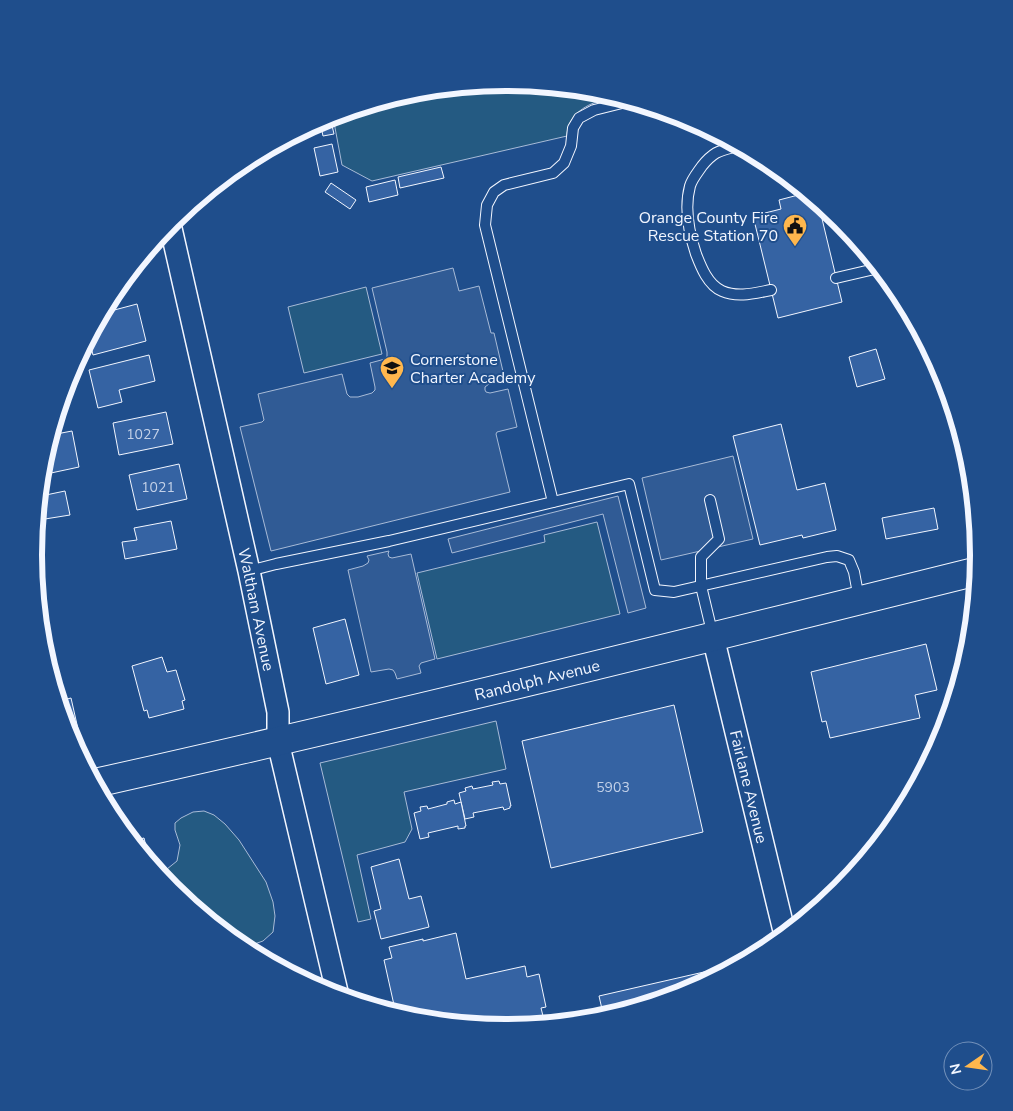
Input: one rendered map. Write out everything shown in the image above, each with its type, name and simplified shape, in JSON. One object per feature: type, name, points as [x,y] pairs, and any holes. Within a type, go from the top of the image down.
[{"type":"street","name":"Waltham Avenue","points":[[172,234],[249,571],[278,712],[278,742],[336,987]]},
{"type":"street","name":"Randolph Avenue","points":[[101,782],[278,742],[970,573]]},
{"type":"street","name":"Fairlane Avenue","points":[[713,637],[783,928]]},
{"type":"lane","points":[[553,502],[485,225],[487,205],[494,192],[504,185],[553,173],[564,163],[571,146],[573,128],[579,118],[594,110],[616,104]]},
{"type":"lane","points":[[729,149],[715,154],[705,162],[690,185],[687,201],[688,222],[692,242],[700,265],[711,283],[720,290],[733,295],[748,295],[771,290]]},
{"type":"lane","points":[[836,278],[872,270]]},
{"type":"lane","points":[[249,571],[398,539],[629,484],[655,590],[674,592],[837,556],[849,560],[854,572],[859,600]]},
{"type":"lane","points":[[710,500],[719,539],[701,557],[701,586],[713,637]]},
{"type":"shaded area","points":[[506,91],[567,95],[600,101],[588,105],[573,118],[567,136],[372,181],[342,165],[334,125],[386,107],[446,95]]},
{"type":"shaded area","points":[[453,268],[459,291],[479,286],[491,333],[494,333],[505,380],[489,384],[485,387],[485,390],[490,393],[508,389],[517,427],[497,432],[496,434],[510,492],[271,551],[240,427],[264,420],[258,394],[342,374],[347,394],[350,397],[372,393],[375,387],[370,363],[385,359],[387,352],[372,288]]},
{"type":"shaded area","points":[[366,287],[382,354],[304,373],[288,307]]},
{"type":"shaded area","points":[[733,456],[753,539],[661,560],[642,478]]},
{"type":"shaded area","points":[[618,496],[646,608],[628,613],[603,514],[452,553],[448,539]]},
{"type":"shaded area","points":[[597,522],[620,614],[437,659],[417,573],[545,542],[544,535]]},
{"type":"shaded area","points":[[389,551],[389,557],[392,558],[411,554],[435,659],[421,663],[419,666],[421,673],[397,679],[393,670],[371,672],[348,570],[368,563],[367,556]]},
{"type":"shaded area","points":[[496,721],[506,769],[404,792],[412,829],[405,842],[357,855],[371,919],[358,922],[320,763]]},
{"type":"shaded area","points":[[204,811],[214,815],[225,824],[239,840],[266,882],[273,902],[275,916],[273,932],[263,941],[254,944],[224,924],[178,884],[167,871],[177,861],[180,845],[175,830],[175,823],[193,812]]},
{"type":"building","points":[[332,126],[334,134],[323,136],[322,130]]},
{"type":"building","points":[[332,144],[338,172],[320,176],[314,148]]},
{"type":"building","points":[[441,167],[444,178],[400,188],[398,177]]},
{"type":"building","points":[[395,180],[398,195],[369,202],[366,187]]},
{"type":"building","points":[[331,183],[356,200],[350,209],[325,192]]},
{"type":"building","name":"Orange County Fire Rescue Station 70","points":[[798,195],[821,215],[842,302],[778,318],[753,216],[781,209],[779,200]]},
{"type":"building","points":[[137,304],[146,341],[93,355],[91,348],[113,310]]},
{"type":"building","points":[[876,349],[885,379],[857,387],[849,357]]},
{"type":"building","points":[[149,355],[155,381],[119,390],[122,402],[98,408],[89,370]]},
{"type":"building","points":[[166,412],[173,444],[119,455],[113,423]]},
{"type":"building","points":[[781,424],[797,490],[825,483],[836,530],[803,538],[802,535],[760,545],[733,436]]},
{"type":"building","points":[[72,431],[79,467],[51,473],[51,465],[58,434]]},
{"type":"building","points":[[179,464],[187,499],[137,510],[129,475]]},
{"type":"building","points":[[65,491],[70,515],[45,519],[46,495]]},
{"type":"building","points":[[934,508],[938,529],[886,539],[882,518]]},
{"type":"building","points":[[171,521],[177,549],[125,559],[122,542],[137,540],[134,528]]},
{"type":"building","points":[[345,619],[359,675],[326,684],[313,628]]},
{"type":"building","points":[[926,644],[937,690],[915,695],[920,718],[830,738],[826,721],[822,722],[811,672]]},
{"type":"building","points":[[162,657],[167,672],[176,670],[185,700],[182,701],[184,709],[149,718],[147,710],[144,711],[132,666]]},
{"type":"building","points":[[71,698],[78,729],[77,729],[65,699]]},
{"type":"building","points":[[674,705],[703,832],[551,868],[522,741]]},
{"type":"building","points":[[499,781],[500,784],[506,783],[510,808],[504,810],[503,807],[473,813],[474,817],[465,819],[459,793],[466,791],[465,788],[472,786],[473,789],[493,785],[492,782]]},
{"type":"building","points":[[454,800],[455,804],[461,802],[465,828],[458,829],[458,826],[428,833],[429,837],[420,839],[414,813],[421,811],[420,807],[427,806],[428,809]]},
{"type":"building","points":[[144,838],[146,848],[139,839]]},
{"type":"building","points":[[399,859],[409,899],[421,896],[429,927],[381,939],[374,911],[381,909],[371,867]]},
{"type":"building","points":[[456,933],[466,979],[525,966],[527,977],[539,974],[546,1007],[541,1008],[544,1018],[476,1019],[446,1016],[394,1006],[384,960],[392,958],[389,947],[423,939],[423,941]]},
{"type":"building","points":[[717,969],[656,995],[602,1010],[599,996]]},
{"type":"place","name":"Orange County Fire Rescue Station 70","points":[[795,247]]},
{"type":"place","name":"Cornerstone Charter Academy","points":[[392,389]]}]
